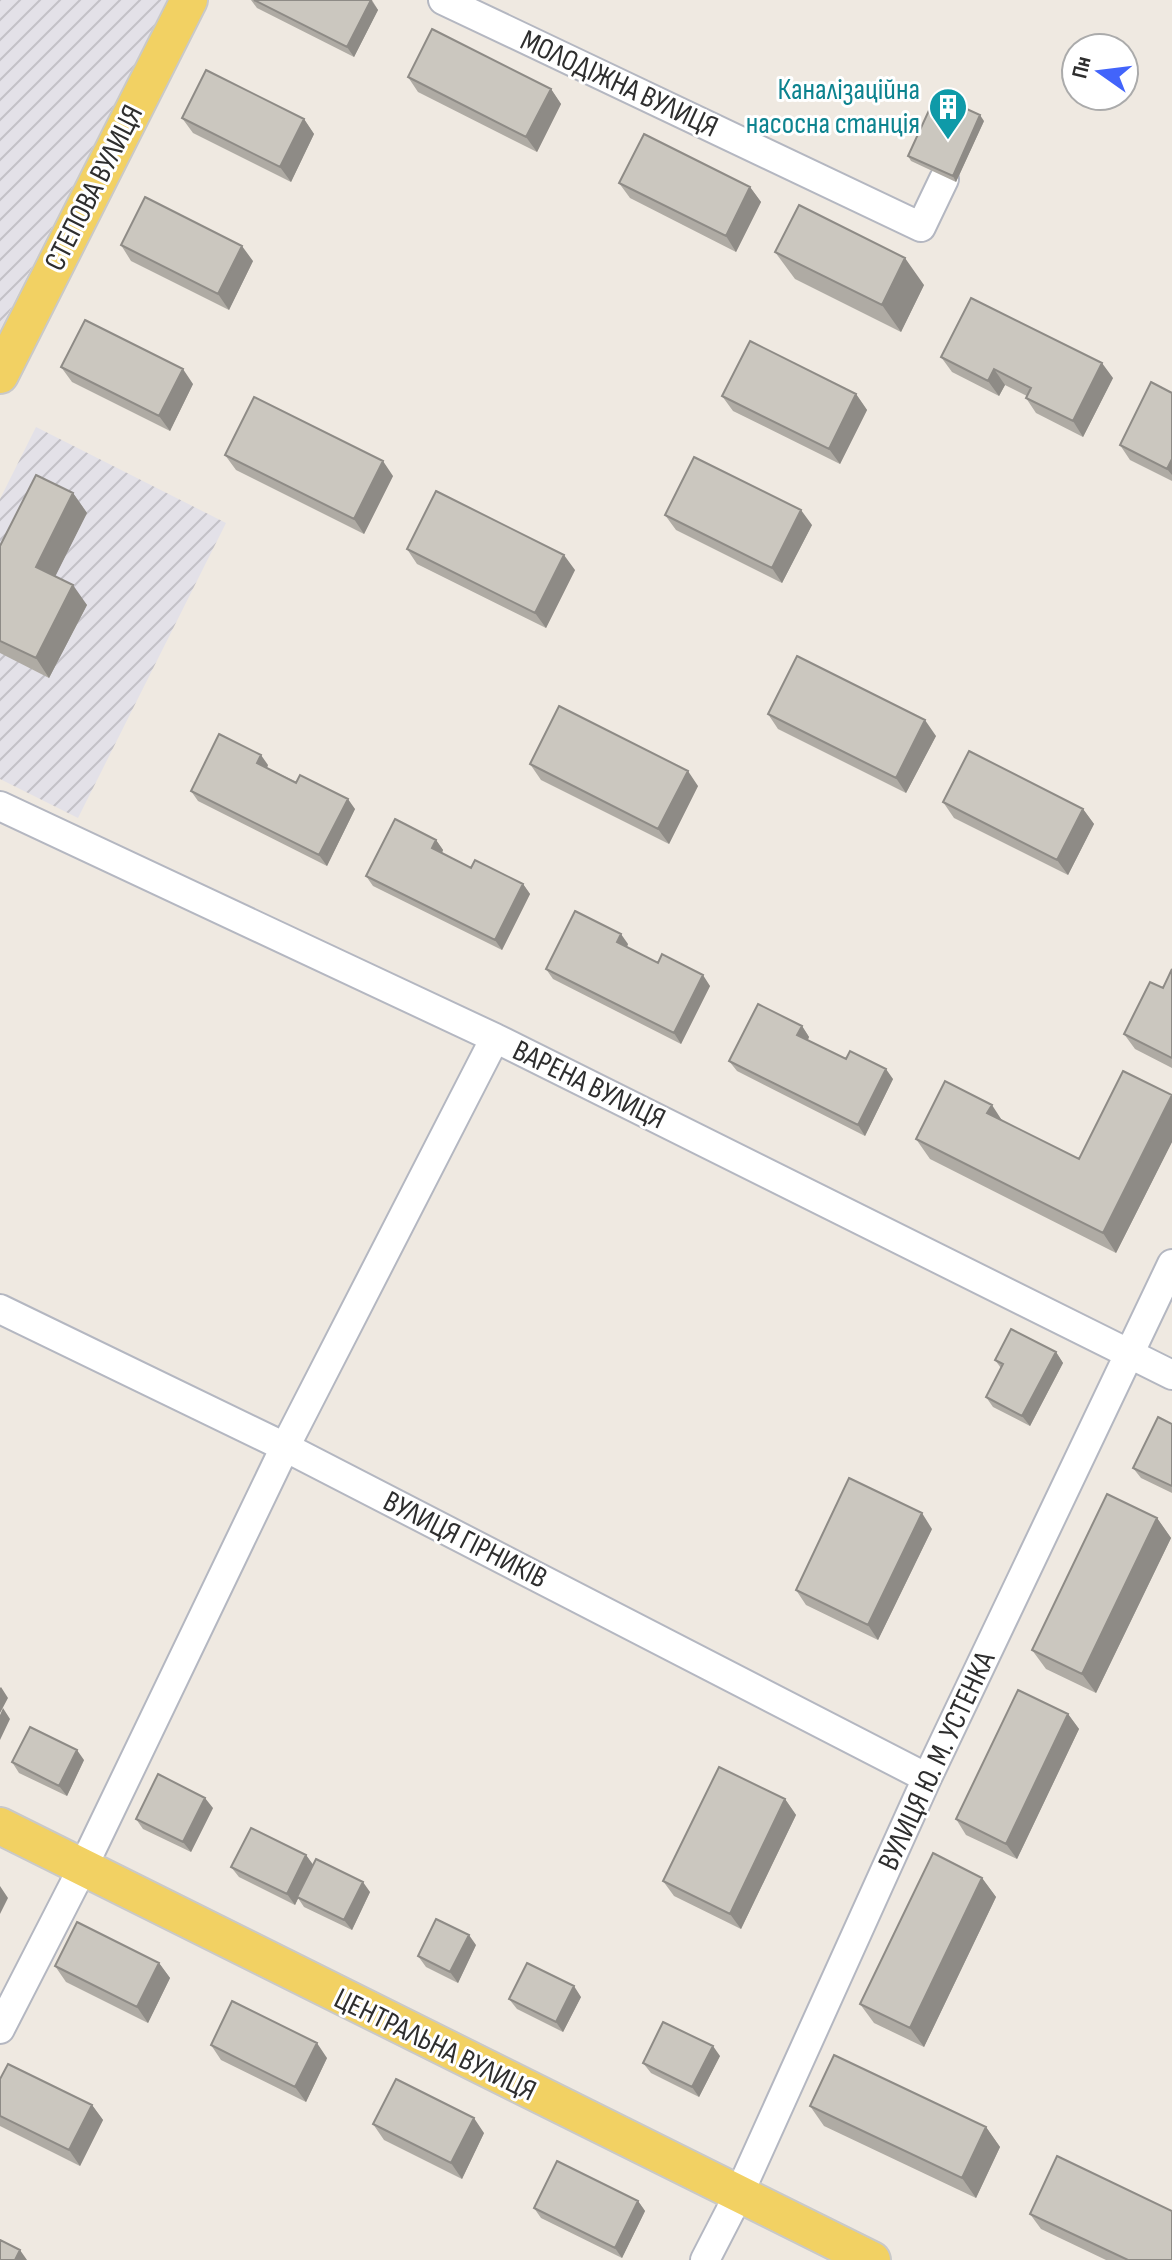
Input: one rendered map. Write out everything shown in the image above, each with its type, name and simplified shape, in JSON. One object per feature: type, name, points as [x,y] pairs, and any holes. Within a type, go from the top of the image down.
[{"type":"main road","name":"СТЕПОВА ВУЛИЦЯ","points":[[0,375],[189,0]]},
{"type":"main road","name":"ЦЕНТРАЛЬНА ВУЛИЦЯ","points":[[0,1826],[738,2196],[872,2260]]},
{"type":"street","name":"МОЛОДІЖНА ВУЛИЦЯ","points":[[443,0],[921,227],[944,179]]},
{"type":"street","name":"ВАРЕНА ВУЛИЦЯ","points":[[0,806],[495,1038],[1172,1375]]},
{"type":"street","points":[[0,2029],[82,1869],[285,1447],[495,1038]]},
{"type":"street","name":"ВУЛИЦЯ Ю. М. УСТЕНКА","points":[[705,2260],[738,2196],[927,1778],[1172,1264]]},
{"type":"street","name":"ВУЛИЦЯ ГІРНИКІВ","points":[[0,1309],[285,1447],[927,1778]]},
{"type":"shaded area","points":[[0,0],[167,0],[0,330]]},
{"type":"shaded area","points":[[36,427],[226,523],[78,818],[0,779],[0,499]]},
{"type":"building","points":[[254,0],[371,0],[347,47]]},
{"type":"building","points":[[432,29],[551,89],[526,137],[408,77]]},
{"type":"building","points":[[206,70],[304,119],[280,167],[182,118]]},
{"type":"building","name":"Каналізаційна насосна станція","points":[[936,95],[980,115],[953,176],[908,156]]},
{"type":"building","points":[[644,134],[750,187],[726,236],[619,183]]},
{"type":"building","points":[[145,197],[242,246],[218,294],[121,245]]},
{"type":"building","points":[[799,205],[905,258],[882,305],[775,252]]},
{"type":"building","points":[[971,298],[1102,363],[1073,421],[1026,398],[1031,388],[994,369],[988,381],[941,357]]},
{"type":"building","points":[[85,320],[183,369],[159,416],[61,367]]},
{"type":"building","points":[[750,341],[856,394],[829,449],[722,396]]},
{"type":"building","points":[[1151,382],[1172,393],[1172,459],[1167,469],[1120,445]]},
{"type":"building","points":[[254,397],[383,461],[354,519],[225,455]]},
{"type":"building","points":[[694,457],[801,510],[772,568],[665,515]]},
{"type":"building","points":[[36,475],[73,493],[36,567],[73,585],[36,658],[0,641],[0,546]]},
{"type":"building","points":[[436,491],[564,555],[535,613],[407,549]]},
{"type":"building","points":[[797,656],[925,720],[896,778],[768,714]]},
{"type":"building","points":[[559,706],[688,771],[658,829],[530,764]]},
{"type":"building","points":[[219,734],[261,755],[257,763],[296,783],[300,775],[348,799],[319,855],[191,791]]},
{"type":"building","points":[[969,751],[1083,809],[1057,860],[943,802]]},
{"type":"building","points":[[395,819],[436,840],[432,848],[471,868],[475,860],[523,884],[495,940],[366,876]]},
{"type":"building","points":[[575,911],[621,934],[617,942],[658,963],[662,954],[703,975],[674,1033],[546,969]]},
{"type":"building","points":[[1172,969],[1172,1058],[1124,1034],[1150,982],[1163,988]]},
{"type":"building","points":[[758,1004],[802,1026],[797,1035],[846,1059],[850,1051],[886,1069],[858,1125],[729,1061]]},
{"type":"building","points":[[1123,1071],[1172,1095],[1103,1233],[916,1139],[945,1081],[992,1105],[987,1113],[1079,1159]]},
{"type":"building","points":[[1011,1329],[1056,1352],[1022,1416],[986,1397],[1003,1364],[995,1360]]},
{"type":"building","points":[[1158,1417],[1172,1424],[1172,1486],[1133,1468]]},
{"type":"building","points":[[849,1478],[922,1513],[868,1625],[796,1590]]},
{"type":"building","points":[[1107,1494],[1157,1518],[1082,1674],[1032,1650]]},
{"type":"building","points":[[1018,1690],[1068,1714],[1006,1844],[956,1819]]},
{"type":"building","points":[[30,1727],[77,1750],[59,1786],[12,1762]]},
{"type":"building","points":[[719,1767],[785,1799],[730,1914],[663,1881]]},
{"type":"building","points":[[158,1774],[205,1798],[183,1842],[136,1819]]},
{"type":"building","points":[[251,1828],[306,1855],[287,1894],[231,1867]]},
{"type":"building","points":[[933,1853],[982,1878],[910,2028],[860,2004]]},
{"type":"building","points":[[316,1859],[363,1882],[344,1920],[297,1897]]},
{"type":"building","points":[[436,1919],[469,1935],[450,1972],[418,1956]]},
{"type":"building","points":[[77,1922],[159,1963],[137,2007],[55,1966]]},
{"type":"building","points":[[527,1963],[574,1986],[556,2022],[509,1999]]},
{"type":"building","points":[[232,2001],[317,2043],[295,2087],[211,2045]]},
{"type":"building","points":[[663,2022],[713,2046],[692,2087],[643,2063]]},
{"type":"building","points":[[834,2055],[986,2127],[962,2178],[810,2106]]},
{"type":"building","points":[[8,2064],[92,2105],[69,2150],[0,2116],[0,2079]]},
{"type":"building","points":[[396,2079],[474,2118],[451,2163],[373,2124]]},
{"type":"building","points":[[1057,2156],[1172,2211],[1172,2260],[1128,2260],[1030,2214]]},
{"type":"building","points":[[557,2161],[638,2201],[615,2248],[534,2208]]},
{"type":"building","points":[[0,2240],[20,2250],[15,2260],[0,2260]]},
{"type":"place","name":"Каналізаційна насосна станція","points":[[948,141]]}]
